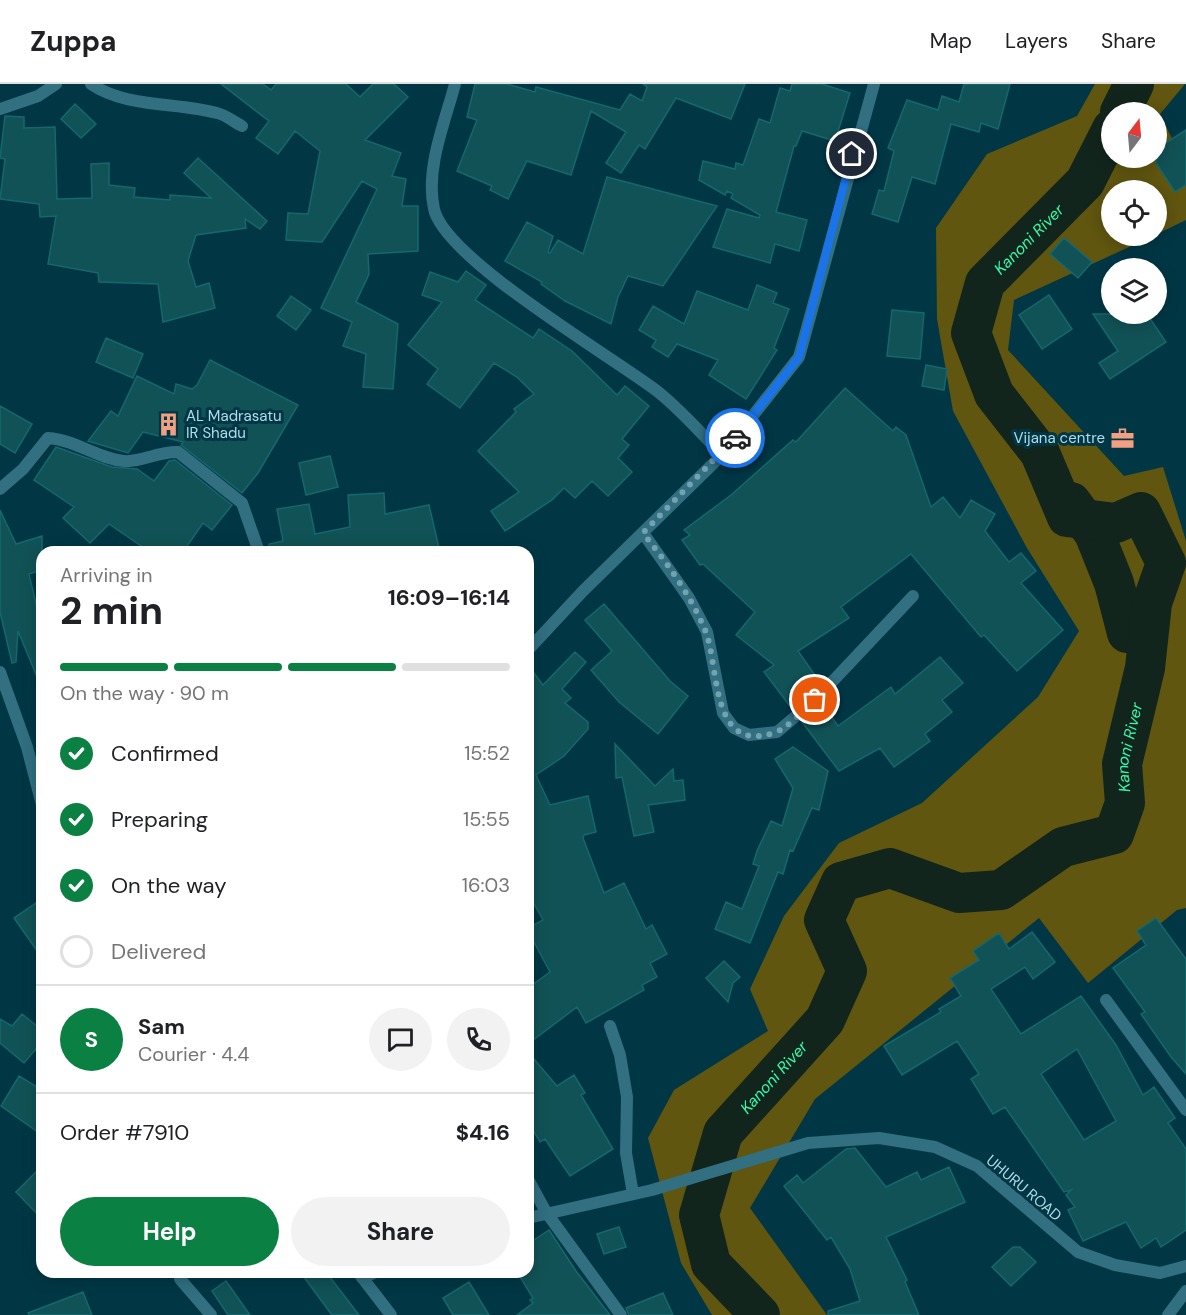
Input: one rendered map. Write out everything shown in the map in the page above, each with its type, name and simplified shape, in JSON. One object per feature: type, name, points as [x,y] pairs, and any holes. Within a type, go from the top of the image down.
[{"type":"street","points":[[0,109],[38,96],[56,84]]},
{"type":"street","points":[[91,84],[101,91],[124,98],[219,113],[242,126]]},
{"type":"street","points":[[455,84],[432,180],[434,210],[460,249],[514,292],[656,391],[681,412],[722,455]]},
{"type":"street","points":[[534,644],[583,591],[722,455],[799,357],[871,85]]},
{"type":"street","points":[[0,489],[23,469],[48,438],[62,439],[110,459],[124,462],[158,453],[178,452],[242,503],[258,546]]},
{"type":"street","points":[[643,533],[689,598],[706,632],[723,713],[734,728],[748,735],[777,732],[815,700],[912,596]]},
{"type":"street","points":[[0,672],[27,747],[36,782]]},
{"type":"street","points":[[1106,1000],[1186,1110]]},
{"type":"street","points":[[610,1026],[620,1054],[627,1097],[627,1153],[633,1194]]},
{"type":"street","name":"UHURU ROAD","points":[[534,1216],[652,1190],[808,1143],[879,1138],[935,1147],[977,1166],[1078,1252],[1115,1265],[1161,1273],[1186,1266]]},
{"type":"street","points":[[534,1190],[546,1212],[621,1315]]},
{"type":"street","points":[[180,1278],[211,1315]]},
{"type":"street","points":[[362,1278],[391,1315]]},
{"type":"street","points":[[1168,1315],[1186,1291]]},
{"type":"shaded area","points":[[1095,84],[1185,84],[1167,106],[1167,102],[1101,102],[1101,168],[1167,168],[1167,128],[1186,167],[1186,220],[1167,229],[1167,180],[1101,180],[1101,246],[1131,246],[1014,300],[1008,350],[1124,476],[1163,467],[1186,541],[1186,908],[1177,910],[1088,983],[1039,918],[815,1099],[750,1208],[827,1315],[712,1315],[681,1263],[648,1138],[674,1090],[768,1031],[750,989],[784,916],[839,843],[922,803],[1038,697],[1079,631],[1027,548],[953,411],[937,319],[936,228],[987,154],[1077,116]]},
{"type":"building","points":[[221,84],[263,84],[271,90],[276,84],[346,84],[360,97],[373,84],[394,84],[408,97],[365,140],[401,153],[392,176],[406,179],[402,206],[418,206],[418,251],[368,254],[369,274],[356,302],[398,324],[393,389],[363,387],[366,354],[343,346],[352,322],[321,308],[377,189],[362,181],[322,242],[286,240],[288,213],[308,214],[320,151],[295,131],[278,154],[256,138],[269,121]]},
{"type":"building","points":[[475,84],[507,84],[535,92],[536,87],[620,110],[630,94],[642,101],[647,87],[643,84],[745,84],[731,119],[676,98],[645,149],[639,145],[621,173],[606,163],[626,132],[591,111],[571,175],[527,161],[508,199],[490,190],[492,186],[457,171],[477,120],[467,117]]},
{"type":"building","points":[[792,84],[822,84],[850,93],[835,141],[802,131],[794,146],[776,212],[807,220],[799,251],[775,244],[770,263],[713,247],[727,209],[759,218],[760,215],[731,198],[733,194],[727,191],[725,195],[699,180],[703,161],[735,169],[736,163],[743,165],[759,119],[770,123],[780,88],[790,91]]},
{"type":"building","points":[[964,84],[1010,84],[998,129],[981,123],[979,132],[951,124],[935,184],[912,177],[898,222],[872,214],[879,190],[884,191],[894,151],[888,148],[907,100],[938,110],[942,96],[959,102]]},
{"type":"building","points":[[75,104],[96,124],[81,138],[61,119]]},
{"type":"building","points":[[5,116],[24,117],[24,128],[55,127],[57,199],[92,198],[91,164],[109,163],[109,185],[135,188],[134,197],[170,200],[170,195],[211,198],[184,173],[198,158],[267,221],[260,229],[245,219],[246,228],[196,235],[188,261],[196,287],[209,283],[215,308],[163,322],[158,284],[99,282],[98,273],[48,264],[56,216],[40,217],[39,204],[0,199],[5,159],[0,158]]},
{"type":"building","points":[[1186,130],[1186,185],[1175,192],[1159,168],[1167,168],[1167,142]]},
{"type":"building","points":[[607,177],[717,206],[663,286],[628,276],[618,297],[611,324],[565,301],[541,284],[542,282],[505,261],[527,222],[553,236],[548,252],[550,253],[558,240],[583,254]]},
{"type":"building","points":[[1064,238],[1092,262],[1078,278],[1050,254]]},
{"type":"building","points":[[466,271],[486,285],[475,300],[533,338],[539,329],[572,351],[617,395],[625,386],[649,406],[622,439],[629,445],[618,458],[632,472],[608,496],[592,481],[575,498],[564,488],[552,500],[505,531],[491,511],[519,492],[478,451],[516,412],[514,409],[534,394],[517,377],[494,363],[460,408],[427,384],[438,369],[408,345],[442,302],[422,295],[430,272],[458,282]]},
{"type":"building","points":[[757,285],[777,293],[773,303],[789,309],[774,348],[777,350],[746,399],[709,375],[718,360],[677,344],[668,357],[652,347],[656,340],[639,330],[653,306],[684,324],[697,291],[748,310]]},
{"type":"building","points":[[1049,295],[1072,329],[1042,349],[1019,315]]},
{"type":"building","points":[[291,296],[311,310],[296,330],[277,316]]},
{"type":"building","points":[[892,310],[924,313],[920,359],[887,356]]},
{"type":"building","points":[[1093,314],[1101,314],[1101,324],[1154,324],[1166,342],[1110,379],[1099,363],[1118,351]]},
{"type":"building","points":[[106,338],[143,354],[133,378],[96,362]]},
{"type":"building","points":[[210,360],[298,405],[258,473],[242,493],[181,445],[183,442],[143,432],[128,453],[88,441],[111,411],[118,416],[137,376],[174,394],[176,384],[192,389],[197,385]]},
{"type":"building","points":[[926,365],[947,369],[944,390],[922,386]]},
{"type":"building","points":[[845,388],[893,431],[896,427],[906,435],[931,507],[943,497],[960,518],[971,500],[995,514],[985,531],[1009,562],[1021,553],[1036,571],[1021,583],[1063,630],[1017,671],[984,635],[981,637],[911,554],[841,607],[849,618],[798,651],[817,678],[811,683],[814,689],[792,709],[764,672],[774,665],[736,635],[755,612],[703,564],[700,565],[682,540],[690,535],[684,530],[731,495],[793,440],[796,442]]},
{"type":"building","points":[[0,406],[32,424],[15,453],[0,444]]},
{"type":"building","points":[[56,447],[112,467],[137,469],[154,481],[169,461],[175,460],[232,505],[212,530],[203,523],[187,546],[141,546],[109,524],[90,543],[63,518],[74,507],[34,480]]},
{"type":"building","points":[[330,456],[338,487],[306,495],[299,463]]},
{"type":"building","points":[[384,493],[385,514],[429,505],[439,546],[269,546],[269,544],[283,541],[277,509],[309,504],[315,534],[350,527],[348,495]]},
{"type":"building","points":[[0,510],[16,544],[42,536],[42,546],[36,546],[36,572],[29,574],[36,604],[36,674],[18,631],[16,662],[12,663],[0,612]]},
{"type":"building","points":[[604,604],[670,681],[688,696],[658,734],[619,702],[591,670],[612,651],[585,620]]},
{"type":"building","points":[[575,652],[586,662],[562,689],[571,698],[565,703],[588,722],[588,729],[564,756],[536,775],[550,805],[588,796],[596,832],[584,835],[583,838],[604,893],[624,883],[646,929],[652,925],[667,954],[650,963],[657,977],[642,985],[644,990],[586,1023],[577,1007],[534,1039],[534,984],[550,972],[534,942],[534,925],[543,920],[534,904],[534,673],[543,685]]},
{"type":"building","points":[[940,657],[963,683],[942,700],[952,712],[925,734],[930,741],[894,767],[880,748],[839,771],[802,722],[823,704],[838,726],[891,687],[895,694]]},
{"type":"building","points":[[615,744],[655,786],[673,769],[674,781],[683,780],[685,800],[648,805],[654,832],[634,836],[622,777],[616,778]]},
{"type":"building","points":[[793,747],[828,771],[819,810],[812,808],[793,851],[790,850],[783,874],[778,872],[750,943],[715,929],[726,902],[742,909],[759,866],[753,864],[757,851],[771,821],[782,826],[793,788],[775,759]]},
{"type":"building","points":[[36,903],[36,949],[14,918]]},
{"type":"building","points":[[1156,918],[1186,959],[1186,1074],[1171,1057],[1141,1014],[1145,1012],[1113,968],[1146,945],[1137,931]]},
{"type":"building","points":[[1032,932],[1055,962],[1033,979],[1025,967],[991,989],[1021,1034],[1081,996],[1116,1045],[1143,1095],[1154,1087],[1175,1118],[1168,1123],[1186,1149],[1186,1230],[1161,1247],[1156,1238],[1141,1248],[1126,1222],[1083,1241],[1068,1210],[1075,1207],[1066,1195],[1071,1190],[1064,1192],[1005,1107],[993,1114],[971,1079],[979,1074],[957,1041],[902,1075],[884,1046],[941,1012],[939,1009],[961,996],[950,978],[979,960],[973,951],[999,933],[1009,949]],"holes":[[[1077,1049],[1116,1121],[1084,1140],[1041,1074]]]},
{"type":"building","points":[[724,961],[740,977],[733,983],[728,1002],[706,978]]},
{"type":"building","points":[[22,1014],[36,1025],[36,1049],[24,1063],[0,1043],[0,1019],[12,1026]]},
{"type":"building","points":[[534,1059],[557,1086],[574,1075],[585,1093],[581,1095],[613,1149],[570,1176],[545,1139],[540,1142],[534,1132]]},
{"type":"building","points":[[19,1076],[36,1086],[36,1131],[1,1106]]},
{"type":"building","points":[[855,1148],[886,1187],[917,1172],[921,1180],[949,1167],[965,1202],[886,1237],[907,1280],[905,1282],[919,1315],[828,1315],[828,1311],[860,1301],[850,1269],[831,1237],[827,1240],[784,1186],[797,1175],[803,1183],[846,1149]]},
{"type":"building","points":[[36,1172],[36,1213],[16,1192]]},
{"type":"building","points":[[619,1227],[626,1247],[604,1254],[597,1234]]},
{"type":"building","points":[[549,1230],[576,1271],[610,1315],[517,1315],[533,1303],[530,1300],[533,1298],[521,1278],[534,1278],[534,1240]]},
{"type":"building","points":[[1013,1247],[1020,1247],[1036,1262],[1011,1286],[992,1267]]},
{"type":"building","points":[[304,1278],[331,1278],[359,1315],[332,1315]]},
{"type":"building","points":[[226,1281],[250,1315],[228,1315],[212,1291]]},
{"type":"building","points":[[469,1282],[489,1315],[453,1315],[443,1298]]},
{"type":"building","points":[[83,1292],[92,1315],[29,1315],[28,1313]]},
{"type":"building","points":[[663,1293],[673,1315],[629,1315],[626,1308]]},
{"type":"waterway","name":"Kanoni River","points":[[1125,102],[1134,84]]},
{"type":"waterway","name":"Kanoni River","points":[[760,1315],[711,1264],[699,1215],[723,1133],[825,1020],[847,971],[824,920],[841,882],[890,868],[959,893],[1001,890],[1063,847],[1114,834],[1125,803],[1122,764],[1145,668],[1152,603],[1166,563],[1141,512],[1116,523],[1067,517],[1040,453],[994,394],[971,333],[985,283],[1085,182],[1101,151]]},
{"type":"waterway","points":[[1071,502],[1094,533],[1114,583],[1127,633]]},
{"type":"way so far","points":[[735,438],[722,455],[643,533],[668,564],[706,632],[723,713],[734,728],[748,735],[777,732],[815,700]]},
{"type":"place","name":"AL Madrasatu IR Shadu","points":[[168,425]]},
{"type":"place","name":"Vijana centre","points":[[1123,438]]},
{"type":"route","points":[[735,438],[799,357],[852,154]]}]
